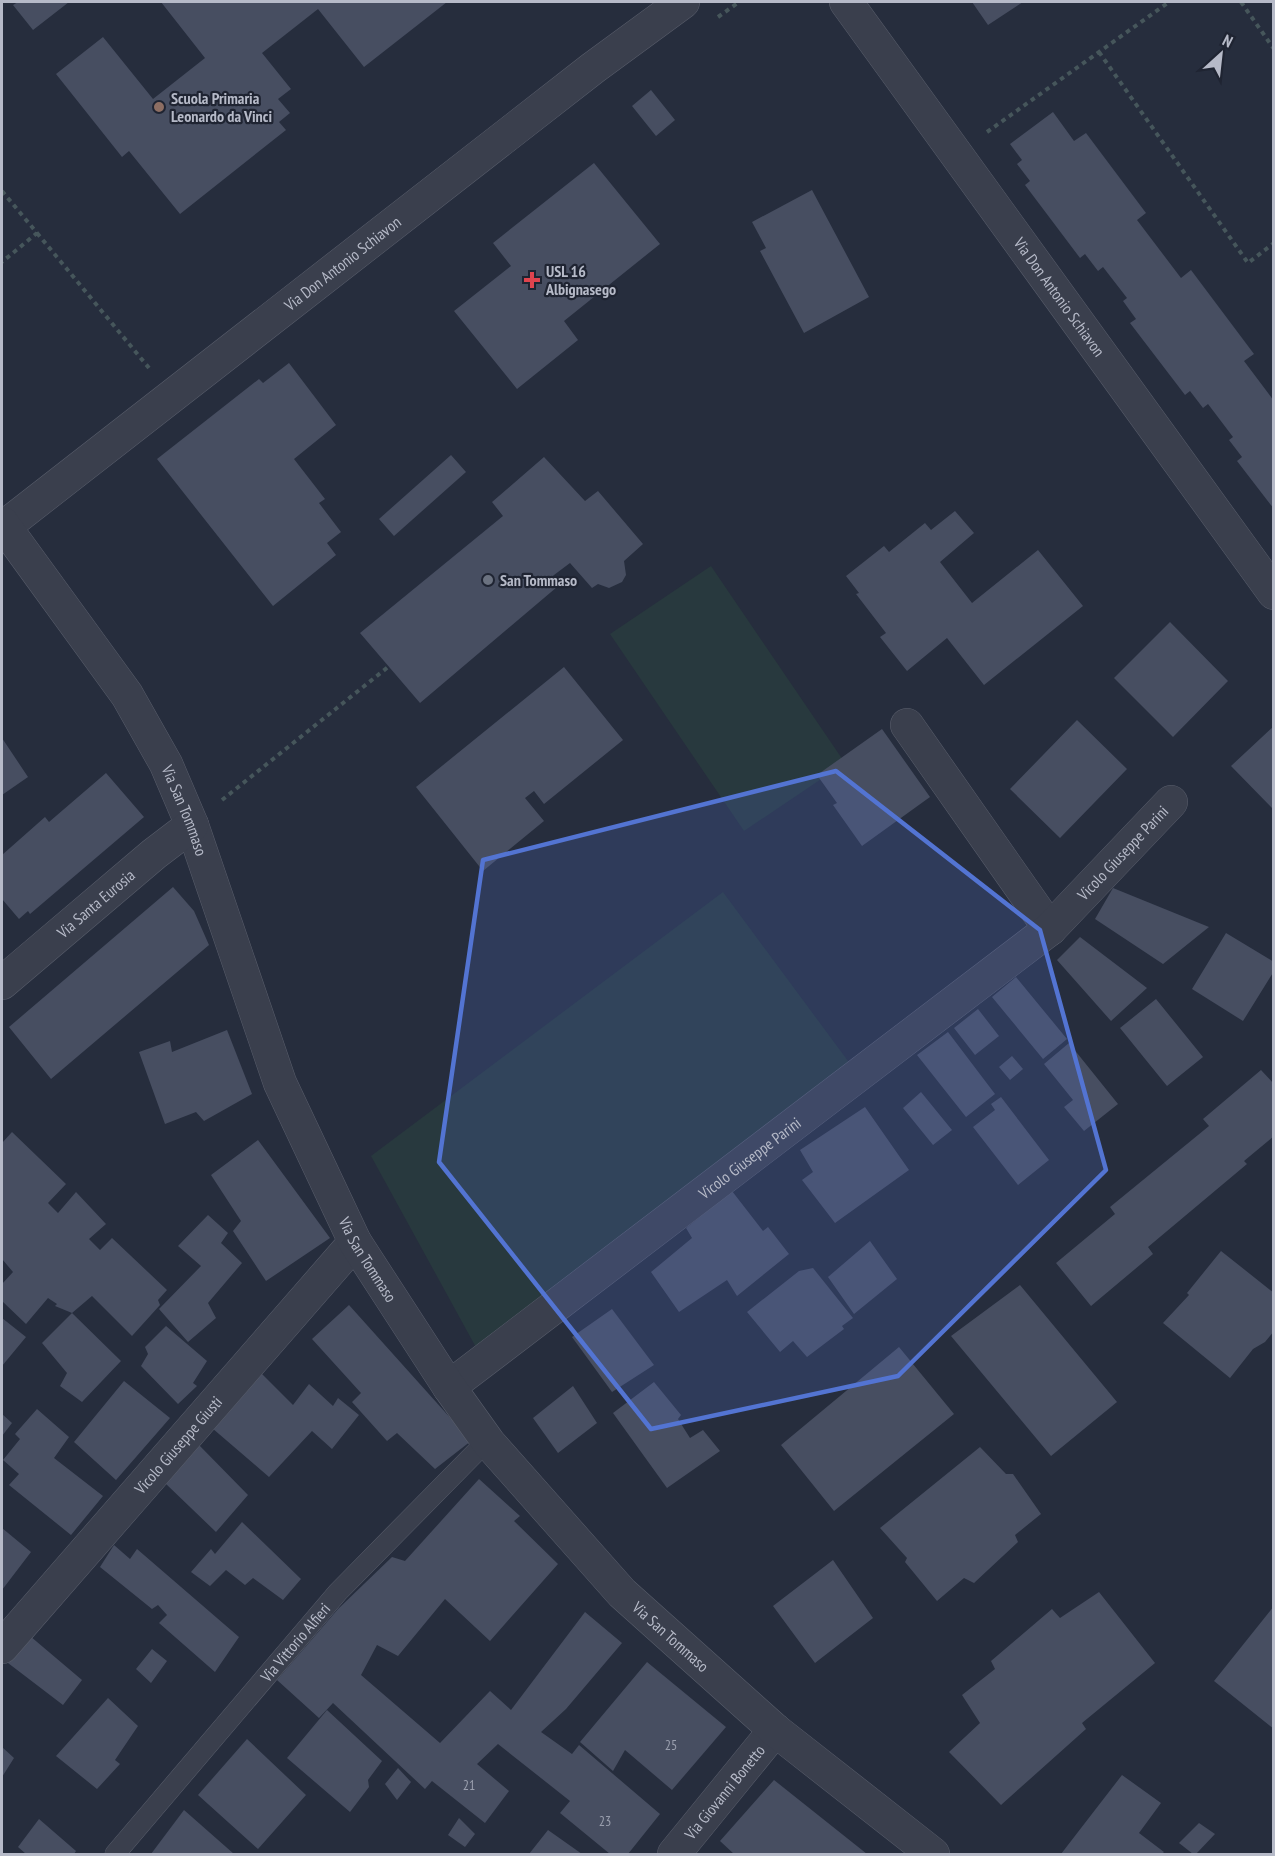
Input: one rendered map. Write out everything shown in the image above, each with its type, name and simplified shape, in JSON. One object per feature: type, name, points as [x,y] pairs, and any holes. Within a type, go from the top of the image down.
[{"type":"street","name":"Via Don Antonio Schiavon","points":[[3,525],[593,68],[683,2]]},
{"type":"street","name":"Via Don Antonio Schiavon","points":[[846,2],[1274,593]]},
{"type":"street","name":"Via San Tommaso","points":[[3,525],[127,695],[166,764],[192,825],[280,1083],[355,1242],[449,1387],[489,1443],[622,1593],[775,1730],[933,1854]]},
{"type":"street","points":[[907,725],[1050,929]]},
{"type":"street","name":"Vicolo Giuseppe Parini","points":[[449,1387],[1050,929],[1171,802]]},
{"type":"street","name":"Via Santa Eurosia","points":[[2,984],[154,854],[192,825]]},
{"type":"street","name":"Vicolo Giuseppe Giusti","points":[[2,1647],[355,1242]]},
{"type":"street","name":"Via Giovanni Bonetto","points":[[674,1854],[775,1730]]},
{"type":"lane","name":"Via Vittorio Alfieri","points":[[115,1854],[338,1593],[477,1451],[489,1443]]},
{"type":"path","points":[[955,155],[1169,2]]},
{"type":"path","points":[[1241,2],[1274,49]]},
{"type":"path","points":[[1099,52],[1248,262],[1274,243]]},
{"type":"path","points":[[2,191],[154,375]]},
{"type":"path","points":[[2,262],[36,233]]},
{"type":"path","points":[[219,802],[388,667]]},
{"type":"highlighted area","points":[[836,771],[1040,930],[1106,1170],[898,1376],[651,1429],[439,1162],[483,860]]},
{"type":"shaded area","points":[[711,566],[845,763],[744,831],[610,634]]},
{"type":"shaded area","points":[[723,892],[851,1065],[478,1351],[371,1156]]},
{"type":"building","points":[[18,2],[69,2],[33,30],[13,5]]},
{"type":"building","points":[[161,2],[447,2],[364,67],[318,9],[262,53],[291,89],[278,99],[290,113],[279,122],[286,130],[180,214],[129,151],[122,157],[56,74],[103,37],[153,99],[205,58]]},
{"type":"building","points":[[972,2],[1023,2],[988,25]]},
{"type":"building","points":[[651,90],[675,120],[656,136],[632,106]]},
{"type":"building","points":[[1053,112],[1074,141],[1086,133],[1146,213],[1137,220],[1181,278],[1191,270],[1254,354],[1244,361],[1274,401],[1274,509],[1237,461],[1242,457],[1229,440],[1233,437],[1208,404],[1203,408],[1190,391],[1185,395],[1130,323],[1136,319],[1123,301],[1127,298],[1103,267],[1098,271],[1085,254],[1080,258],[1025,185],[1030,181],[1017,164],[1022,160],[1010,144]]},
{"type":"building","points":[[594,163],[660,244],[564,321],[578,340],[517,389],[454,311],[511,266],[493,243]]},
{"type":"building","points":[[812,190],[869,297],[804,333],[760,251],[766,248],[752,222]]},
{"type":"building","points":[[289,363],[336,425],[294,459],[325,499],[319,503],[341,532],[327,543],[336,555],[273,606],[157,459],[259,379],[263,383]]},
{"type":"building","points":[[451,455],[466,472],[394,536],[379,519]]},
{"type":"building","name":"San Tommaso","points":[[544,457],[585,501],[598,491],[643,544],[624,561],[626,575],[622,582],[609,588],[598,584],[592,588],[570,563],[550,578],[557,587],[420,703],[360,633],[503,516],[492,502]]},
{"type":"building","points":[[955,511],[974,533],[940,562],[972,603],[1038,550],[1083,606],[984,685],[947,638],[907,671],[880,637],[886,633],[856,594],[859,593],[846,576],[884,546],[889,552],[925,523],[931,530]]},
{"type":"building","points":[[1170,622],[1228,681],[1173,737],[1114,678]]},
{"type":"building","points":[[564,667],[623,740],[544,804],[534,791],[525,798],[544,821],[483,871],[416,787]]},
{"type":"building","points":[[1077,720],[1127,769],[1060,838],[1010,789]]},
{"type":"building","points":[[1274,726],[1274,810],[1231,766]]},
{"type":"building","points":[[882,729],[930,797],[862,846],[833,805],[837,803],[817,775]]},
{"type":"building","points":[[2,738],[28,777],[2,795]]},
{"type":"building","points":[[106,773],[144,817],[30,914],[28,911],[19,919],[2,899],[2,855],[45,817],[49,822]]},
{"type":"building","points":[[173,887],[194,911],[209,945],[51,1079],[9,1027]]},
{"type":"building","points":[[1113,888],[1209,927],[1163,964],[1095,919]]},
{"type":"building","points":[[1226,933],[1274,962],[1274,971],[1243,1021],[1192,989]]},
{"type":"building","points":[[1080,937],[1147,988],[1111,1021],[1057,960]]},
{"type":"building","points":[[1016,977],[1067,1039],[1043,1059],[992,997]]},
{"type":"building","points":[[1156,999],[1203,1057],[1167,1086],[1120,1028]]},
{"type":"building","points":[[978,1009],[999,1036],[975,1055],[954,1028]]},
{"type":"building","points":[[227,1030],[252,1094],[204,1121],[196,1112],[165,1124],[139,1052],[170,1041],[172,1052]]},
{"type":"building","points":[[948,1032],[995,1094],[966,1117],[917,1055]]},
{"type":"building","points":[[1069,1043],[1118,1104],[1084,1131],[1064,1107],[1073,1100],[1044,1064]]},
{"type":"building","points":[[1012,1056],[1023,1069],[1010,1080],[999,1067]]},
{"type":"building","points":[[1261,1070],[1274,1084],[1274,1136],[1244,1161],[1247,1164],[1148,1247],[1153,1254],[1091,1306],[1056,1263],[1115,1214],[1110,1207],[1209,1126],[1203,1119]]},
{"type":"building","points":[[921,1092],[952,1130],[933,1145],[903,1108]]},
{"type":"building","points":[[1001,1097],[1049,1160],[1018,1185],[973,1127],[995,1110],[991,1104]]},
{"type":"building","points":[[865,1107],[909,1170],[835,1223],[802,1180],[813,1172],[800,1150]]},
{"type":"building","points":[[12,1132],[66,1184],[48,1203],[58,1213],[76,1192],[106,1224],[89,1239],[100,1250],[112,1238],[167,1290],[158,1300],[160,1305],[132,1336],[92,1296],[72,1313],[55,1306],[57,1304],[48,1298],[26,1324],[2,1301],[2,1284],[13,1272],[2,1259],[2,1143]]},
{"type":"building","points":[[258,1140],[330,1238],[266,1281],[233,1231],[241,1221],[211,1175]]},
{"type":"building","points":[[732,1191],[763,1231],[768,1227],[789,1254],[737,1296],[727,1280],[679,1312],[651,1272],[692,1238],[686,1228]]},
{"type":"building","points":[[208,1215],[228,1233],[221,1243],[242,1263],[208,1303],[216,1318],[188,1342],[159,1309],[201,1266],[178,1246]]},
{"type":"building","points":[[870,1241],[897,1279],[854,1314],[828,1277]]},
{"type":"building","points":[[1221,1251],[1274,1293],[1274,1331],[1265,1342],[1253,1349],[1230,1378],[1163,1323],[1189,1295],[1187,1293]]},
{"type":"building","points":[[813,1268],[853,1318],[842,1326],[844,1329],[807,1357],[793,1341],[780,1352],[747,1312],[799,1271]]},
{"type":"building","points":[[1020,1285],[1117,1402],[1051,1456],[951,1336]]},
{"type":"building","points":[[349,1305],[471,1441],[435,1469],[397,1433],[387,1441],[352,1402],[361,1393],[312,1339]]},
{"type":"building","points":[[612,1309],[654,1365],[612,1392],[572,1337]]},
{"type":"building","points":[[72,1313],[121,1361],[82,1402],[60,1386],[67,1373],[42,1343]]},
{"type":"building","points":[[2,1318],[26,1337],[2,1366]]},
{"type":"building","points":[[166,1326],[207,1361],[193,1383],[197,1386],[178,1404],[141,1366],[148,1354],[145,1347]]},
{"type":"building","points":[[899,1347],[954,1414],[834,1511],[781,1445]]},
{"type":"building","points":[[257,1369],[293,1405],[309,1384],[333,1406],[338,1398],[359,1415],[332,1449],[312,1431],[269,1477],[212,1428]]},
{"type":"building","points":[[124,1381],[170,1418],[116,1480],[74,1442]]},
{"type":"building","points":[[654,1382],[681,1415],[678,1419],[690,1438],[703,1430],[720,1451],[667,1488],[613,1413]]},
{"type":"building","points":[[573,1386],[597,1423],[558,1453],[533,1418]]},
{"type":"building","points":[[37,1409],[69,1437],[54,1458],[103,1496],[71,1535],[9,1485],[19,1474],[3,1460],[20,1439],[15,1434]]},
{"type":"building","points":[[2,1414],[12,1423],[2,1436]]},
{"type":"building","points":[[198,1444],[248,1495],[216,1532],[165,1483]]},
{"type":"building","points":[[980,1447],[1006,1474],[1013,1474],[1041,1514],[1015,1535],[1018,1542],[974,1583],[964,1578],[937,1601],[905,1562],[907,1558],[880,1528]]},
{"type":"building","points":[[479,1479],[520,1516],[514,1521],[558,1564],[490,1641],[445,1599],[398,1656],[377,1645],[361,1675],[440,1743],[490,1691],[511,1710],[585,1612],[622,1643],[566,1709],[541,1732],[572,1754],[579,1745],[660,1814],[628,1854],[610,1854],[560,1813],[570,1801],[498,1744],[477,1764],[509,1791],[485,1823],[432,1781],[425,1789],[333,1703],[319,1718],[277,1680],[338,1609],[392,1557],[405,1561]]},
{"type":"building","points":[[242,1522],[301,1579],[283,1600],[253,1578],[245,1585],[226,1570],[210,1586],[191,1572],[211,1549],[215,1554]]},
{"type":"building","points":[[2,1528],[31,1552],[2,1590]]},
{"type":"building","points":[[114,1545],[130,1559],[137,1549],[239,1637],[215,1672],[159,1623],[167,1615],[158,1605],[152,1609],[100,1567]]},
{"type":"building","points":[[833,1560],[873,1618],[815,1663],[773,1606]]},
{"type":"building","points":[[1099,1592],[1155,1663],[1082,1723],[1086,1729],[1001,1805],[949,1752],[980,1723],[962,1695],[995,1669],[991,1661],[1052,1609],[1060,1618]]},
{"type":"building","points":[[1274,1606],[1274,1729],[1214,1681]]},
{"type":"building","points":[[30,1636],[82,1680],[63,1705],[8,1663]]},
{"type":"building","points":[[152,1649],[167,1661],[151,1683],[136,1669]]},
{"type":"building","points":[[647,1662],[726,1727],[672,1790],[625,1750],[613,1771],[580,1742]]},
{"type":"building","points":[[108,1698],[138,1726],[115,1760],[120,1764],[97,1789],[56,1756]]},
{"type":"building","points":[[327,1710],[382,1761],[368,1780],[369,1787],[350,1812],[287,1758]]},
{"type":"building","points":[[247,1739],[306,1795],[258,1849],[198,1795]]},
{"type":"building","points":[[2,1747],[14,1758],[2,1777]]},
{"type":"building","points":[[398,1768],[411,1782],[397,1800],[385,1784]]},
{"type":"building","points":[[1122,1775],[1161,1803],[1139,1833],[1164,1852],[1162,1854],[1061,1854]]},
{"type":"building","points":[[774,1780],[867,1854],[734,1854],[720,1841]]},
{"type":"building","points":[[184,1810],[234,1854],[151,1854]]},
{"type":"building","points":[[459,1818],[475,1834],[465,1847],[448,1835]]},
{"type":"building","points":[[39,1819],[76,1851],[74,1854],[26,1854],[18,1847]]},
{"type":"building","points":[[1199,1823],[1215,1834],[1196,1854],[1193,1854],[1179,1843]]},
{"type":"building","points":[[548,1830],[582,1854],[529,1854]]},
{"type":"place","name":"Scuola Primaria Leonardo da Vinci","points":[[159,107]]},
{"type":"place","name":"USL 16 Albignasego","points":[[532,280]]},
{"type":"place","name":"San Tommaso","points":[[488,580]]}]
